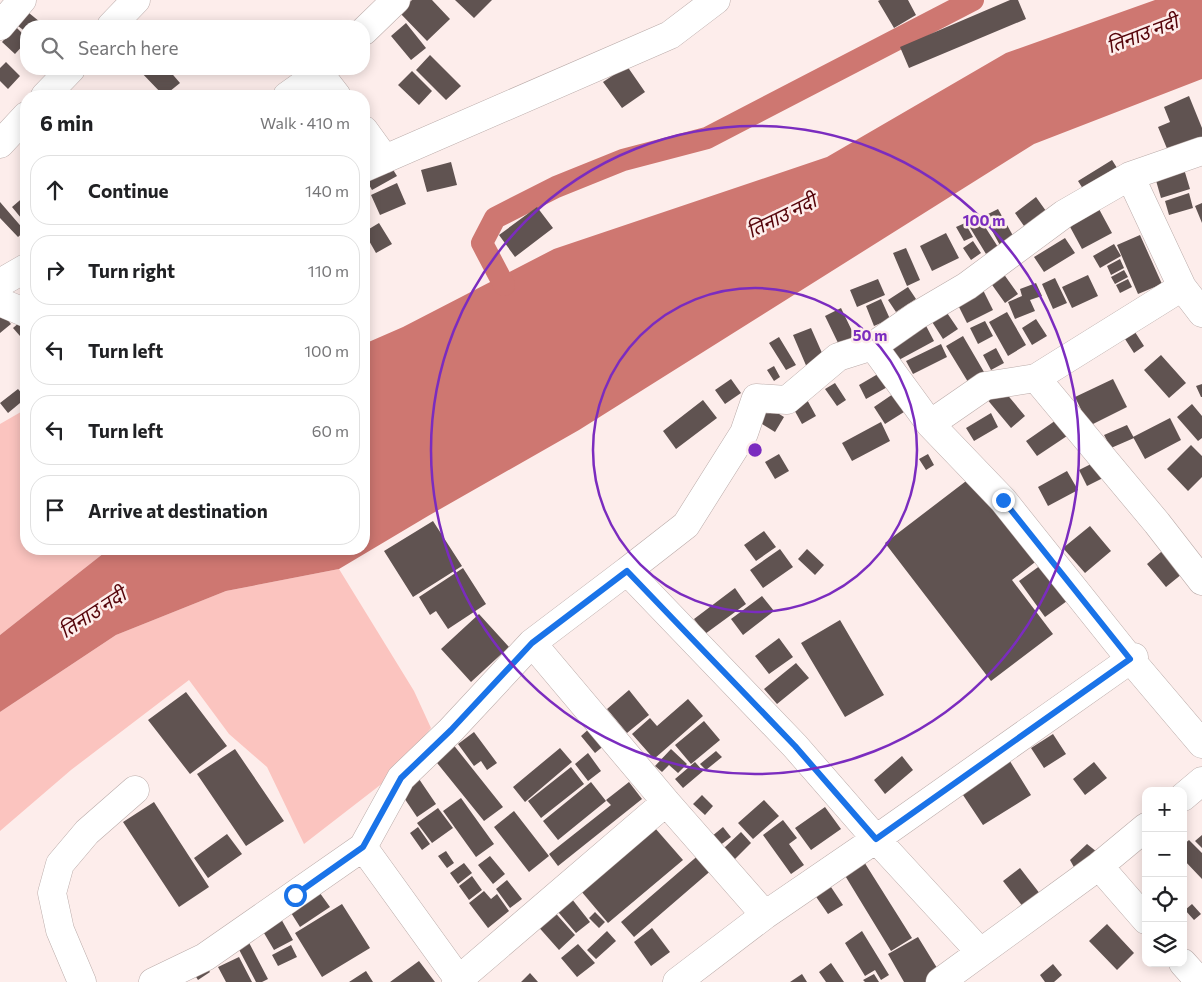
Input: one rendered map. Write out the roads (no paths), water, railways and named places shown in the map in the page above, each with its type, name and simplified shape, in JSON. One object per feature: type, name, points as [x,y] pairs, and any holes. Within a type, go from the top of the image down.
[{"type":"street","points":[[0,26],[22,0]]},
{"type":"street","points":[[118,20],[136,0]]},
{"type":"street","points":[[370,25],[396,0]]},
{"type":"street","points":[[370,148],[375,163],[670,35],[716,0]]},
{"type":"street","points":[[51,90],[65,75]]},
{"type":"street","points":[[295,90],[316,75]]},
{"type":"street","points":[[324,75],[333,90]]},
{"type":"street","points":[[0,144],[20,122]]},
{"type":"street","points":[[154,982],[205,958],[363,847],[401,778],[451,730],[532,643],[686,525],[744,433],[756,398],[786,400],[838,357],[873,346],[916,316],[967,286],[1064,214],[1130,176],[1202,151]]},
{"type":"street","points":[[1130,176],[1182,287],[1202,313]]},
{"type":"street","points":[[0,283],[20,271]]},
{"type":"street","points":[[930,424],[985,386],[1036,378],[1182,287]]},
{"type":"street","points":[[0,302],[20,310]]},
{"type":"street","points":[[873,346],[930,424],[1003,500],[1202,744]]},
{"type":"street","points":[[1036,378],[1157,523],[1202,581]]},
{"type":"street","points":[[627,571],[795,746],[876,839],[980,952]]},
{"type":"street","points":[[532,643],[666,802],[766,915]]},
{"type":"street","points":[[677,982],[766,915],[1132,658]]},
{"type":"street","points":[[1187,794],[1202,781]]},
{"type":"street","points":[[82,982],[60,930],[52,893],[60,864],[87,832],[135,790]]},
{"type":"street","points":[[363,847],[457,981],[666,802]]},
{"type":"street","points":[[940,982],[1099,866],[1142,830]]},
{"type":"street","points":[[1099,866],[1142,915]]},
{"type":"street","points":[[1187,967],[1200,982]]},
{"type":"water","name":"तिनाउ नदी","points":[[1155,0],[1202,0],[1202,79],[1034,144],[579,430],[370,551],[370,341],[403,327],[554,249],[827,157],[1006,53]]},
{"type":"water","name":"तिनाउ नदी","points":[[101,555],[363,555],[339,569],[226,591],[116,635],[0,712],[0,635]]},
{"type":"waterway","points":[[504,285],[482,243],[495,218],[556,187],[623,160],[707,138],[973,0]]}]
